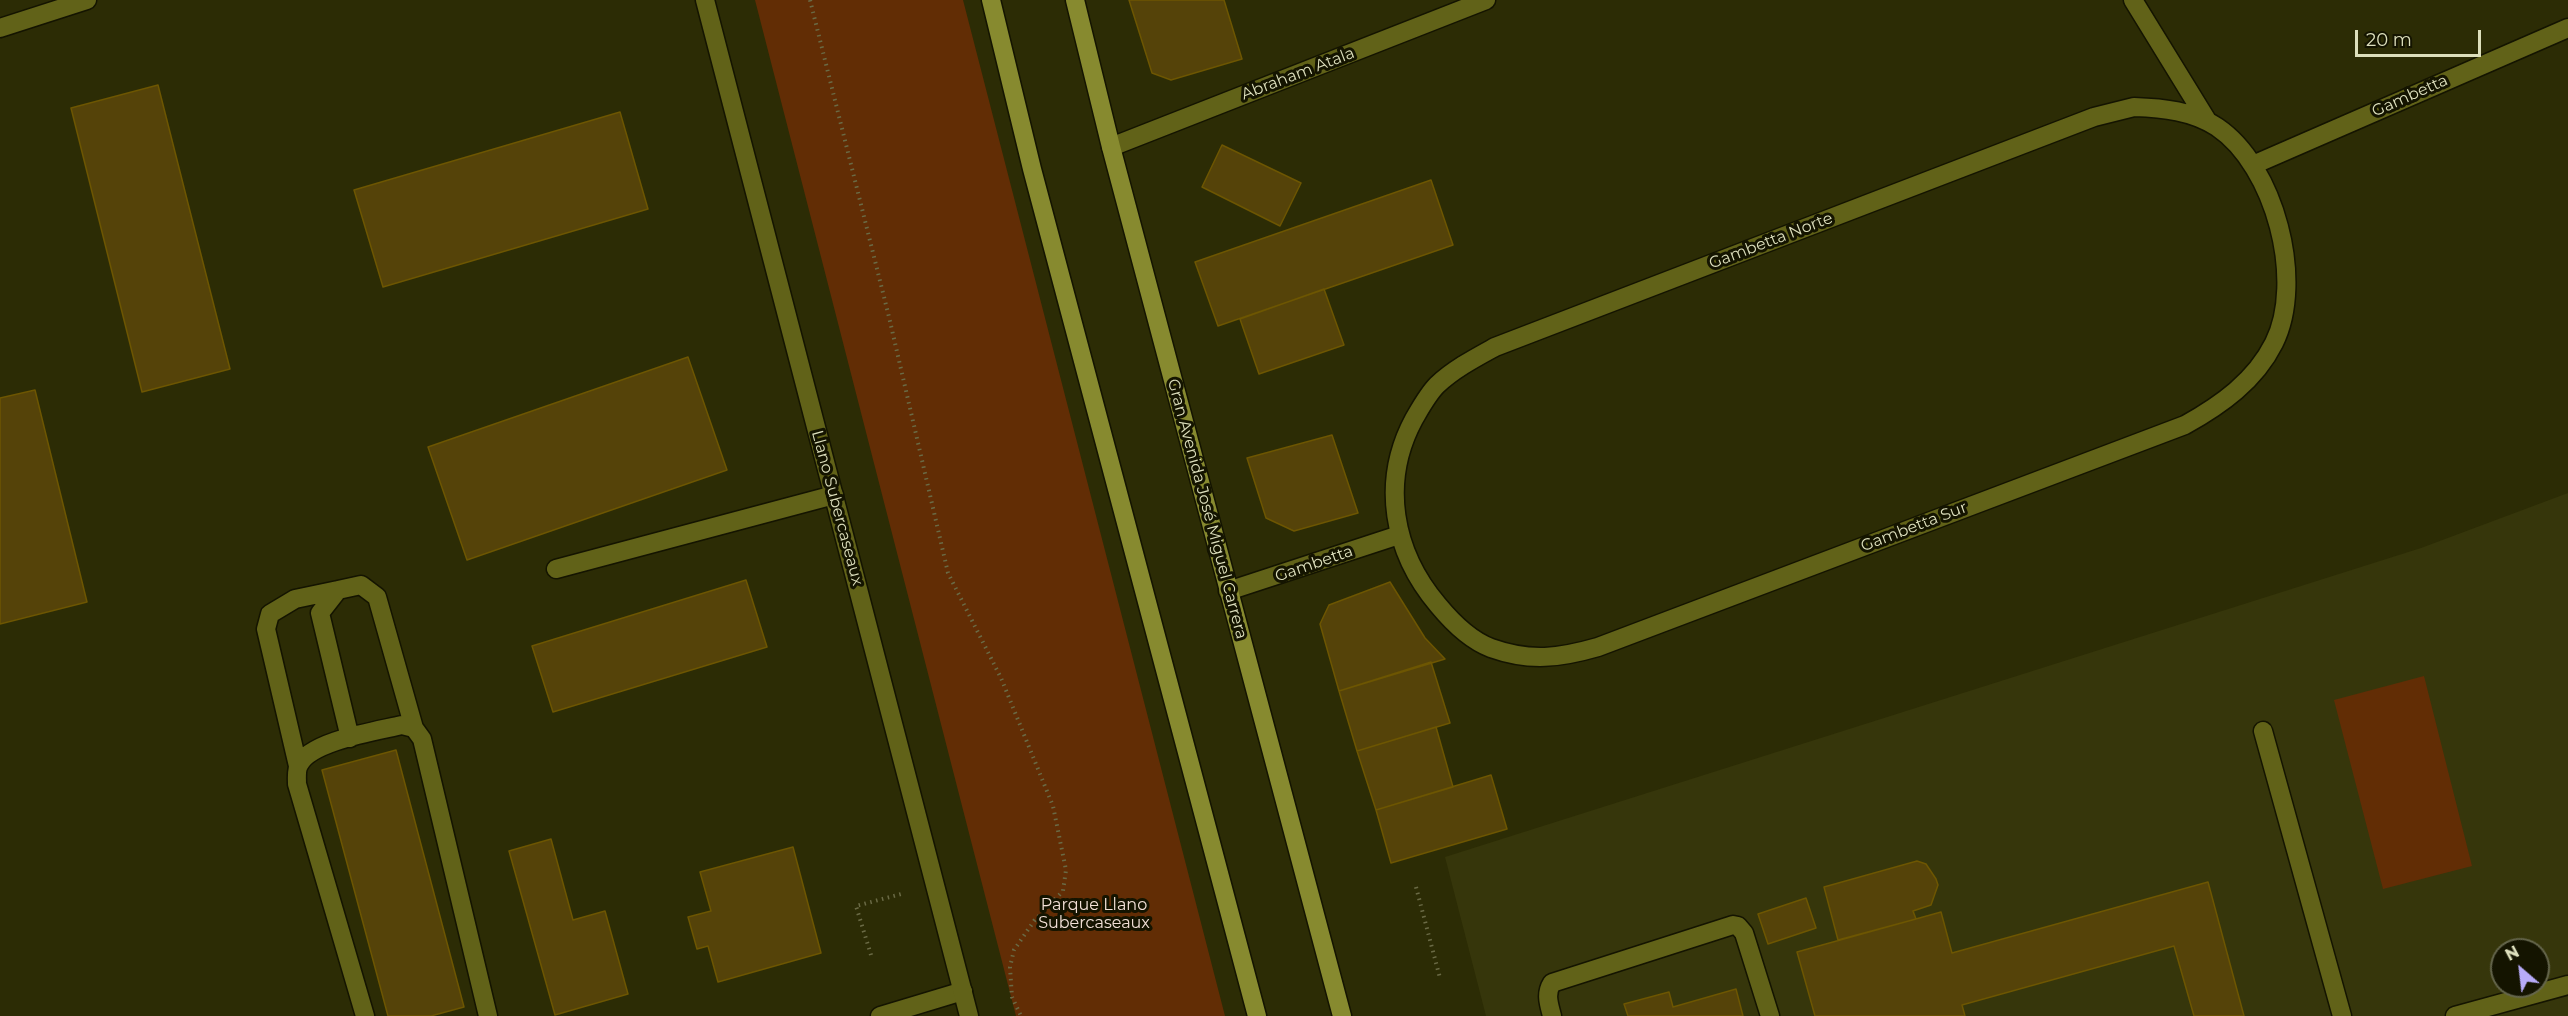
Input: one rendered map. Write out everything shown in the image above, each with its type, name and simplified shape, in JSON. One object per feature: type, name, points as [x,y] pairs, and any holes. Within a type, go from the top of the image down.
[{"type":"main road","points":[[991,0],[1032,169],[1257,1016]]},
{"type":"main road","name":"Gran Avenida José Miguel Carrera","points":[[1075,0],[1111,147],[1342,1016]]},
{"type":"street","points":[[0,28],[87,0]]},
{"type":"street","name":"Llano Subercaseaux","points":[[705,0],[969,1016]]},
{"type":"street","name":"Abraham Atala","points":[[1111,147],[1486,0]]},
{"type":"street","points":[[2133,0],[2208,122]]},
{"type":"street","name":"Gambetta","points":[[2253,165],[2568,28]]},
{"type":"street","name":"Gambetta Norte","points":[[1399,535],[1394,501],[1395,485],[1408,430],[1437,385],[1452,372],[1495,347],[2094,117],[2134,107],[2182,112],[2208,122],[2230,137],[2253,165]]},
{"type":"street","name":"Gambetta Sur","points":[[1399,535],[1408,561],[1421,584],[1444,613],[1472,638],[1505,652],[1533,657],[1557,657],[1598,646],[2185,425],[2224,402],[2246,381],[2274,343],[2283,315],[2286,272],[2282,243],[2269,196],[2253,165]]},
{"type":"street","points":[[556,569],[834,495]]},
{"type":"street","name":"Gambetta","points":[[1228,591],[1399,535]]},
{"type":"street","points":[[364,1016],[297,784],[298,766],[267,629],[270,614],[295,599],[361,585],[377,597],[414,728],[422,740],[488,1016]]},
{"type":"street","points":[[338,590],[320,613],[350,738]]},
{"type":"street","points":[[298,766],[309,752],[350,738],[402,725],[414,728]]},
{"type":"street","points":[[2263,731],[2342,1016]]},
{"type":"street","points":[[1552,1016],[1547,999],[1552,983],[1733,925],[1738,926],[1744,933],[1770,1016]]},
{"type":"street","points":[[2455,1016],[2568,985]]},
{"type":"street","points":[[880,1016],[963,992]]},
{"type":"path","points":[[810,0],[889,317],[948,573],[1001,678],[1053,806],[1066,870],[1064,891],[1034,921],[1014,950],[1010,967],[1012,997],[1021,1016]]},
{"type":"path","points":[[871,955],[856,906],[935,886]]},
{"type":"path","points":[[1416,887],[1440,978]]},
{"type":"shaded area","points":[[2568,493],[2568,1016],[1486,1016],[1445,857],[2421,548]]},
{"type":"green space","name":"Parque Llano Subercaseaux","points":[[755,0],[963,0],[1225,1016],[1016,1016]]},
{"type":"green space","points":[[2424,676],[2472,866],[2383,889],[2334,700]]},
{"type":"building","points":[[1129,0],[1224,0],[1242,59],[1171,80],[1152,73]]},
{"type":"building","points":[[158,85],[230,369],[142,392],[71,108]]},
{"type":"building","points":[[620,112],[648,209],[383,287],[354,190]]},
{"type":"building","points":[[1222,145],[1301,183],[1280,226],[1202,187]]},
{"type":"building","points":[[1431,180],[1453,245],[1218,326],[1195,262]]},
{"type":"building","points":[[1324,289],[1344,345],[1259,374],[1240,319]]},
{"type":"building","points":[[688,357],[727,470],[467,560],[428,447]]},
{"type":"building","points":[[35,390],[87,602],[0,624],[0,398]]},
{"type":"building","points":[[1332,435],[1358,513],[1294,531],[1266,518],[1247,458]]},
{"type":"building","points":[[746,580],[767,647],[553,712],[532,646]]},
{"type":"building","points":[[1390,582],[1425,638],[1445,659],[1339,691],[1320,624],[1329,605]]},
{"type":"building","points":[[1431,662],[1450,723],[1357,751],[1339,691]]},
{"type":"building","points":[[1436,727],[1453,787],[1376,810],[1357,751]]},
{"type":"building","points":[[396,750],[464,1007],[431,1016],[388,1016],[322,770]]},
{"type":"building","points":[[1491,775],[1507,829],[1391,863],[1376,810]]},
{"type":"building","points":[[551,839],[573,920],[605,911],[628,994],[555,1015],[509,851]]},
{"type":"building","points":[[793,847],[821,953],[718,982],[708,946],[697,949],[688,917],[711,911],[700,872]]},
{"type":"building","points":[[1917,861],[1926,864],[1938,885],[1931,905],[1913,911],[1916,919],[1838,940],[1824,887]]},
{"type":"building","points":[[2208,882],[2244,1016],[2194,1016],[2174,946],[1962,1005],[1965,1016],[1815,1016],[1797,952],[1941,912],[1952,953]]},
{"type":"building","points":[[1806,898],[1816,928],[1768,944],[1758,914]]},
{"type":"building","points":[[1736,989],[1743,1016],[1628,1016],[1624,1004],[1669,992],[1673,1007]]}]
